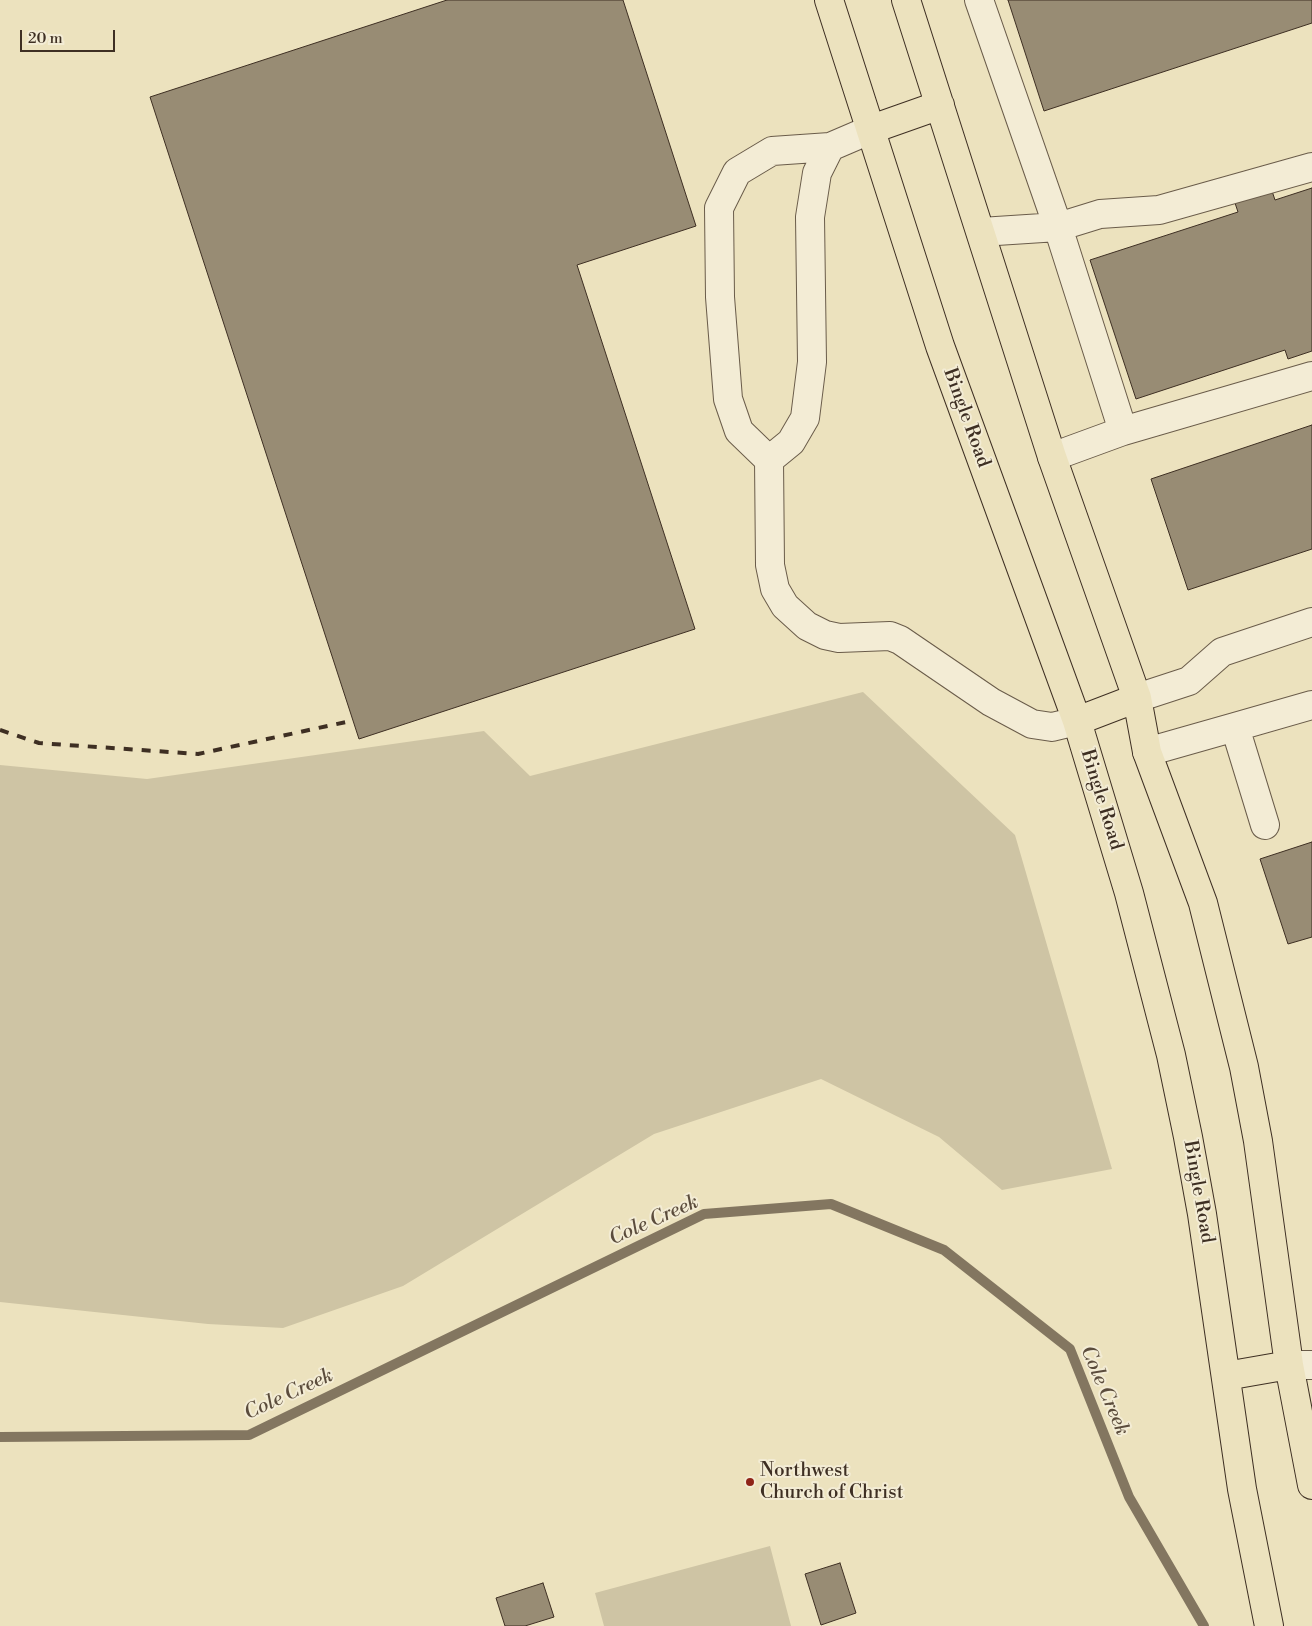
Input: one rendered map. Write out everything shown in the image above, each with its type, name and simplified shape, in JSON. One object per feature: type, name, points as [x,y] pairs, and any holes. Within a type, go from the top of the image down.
[{"type":"main road","name":"Bingle Road","points":[[829,0],[872,129],[940,346],[1077,721],[1130,893],[1171,1055],[1202,1214],[1242,1489],[1269,1626]]},
{"type":"main road","points":[[906,0],[1052,457],[1137,698],[1147,752],[1203,904],[1244,1067],[1270,1215],[1301,1365],[1312,1485]]},
{"type":"main road","points":[[872,129],[940,105]]},
{"type":"main road","points":[[1077,721],[1137,698]]},
{"type":"main road","points":[[1226,1376],[1301,1365]]},
{"type":"lane","points":[[979,0],[1058,226],[1123,432]]},
{"type":"lane","points":[[872,129],[830,147],[772,151],[737,172],[719,208],[720,297],[728,399],[739,431],[768,460],[770,565],[774,589],[785,606],[807,626],[825,635],[839,638],[890,636],[900,640],[991,702],[1032,724],[1052,727],[1077,721]]},
{"type":"lane","points":[[768,460],[791,442],[805,418],[812,362],[810,218],[817,173],[830,147]]},
{"type":"lane","points":[[981,232],[1058,226],[1100,214],[1159,210],[1312,167]]},
{"type":"lane","points":[[1052,457],[1123,432],[1312,376]]},
{"type":"lane","points":[[1137,698],[1189,681],[1222,652],[1312,622]]},
{"type":"lane","points":[[1147,752],[1312,705]]},
{"type":"lane","points":[[1235,726],[1265,825]]},
{"type":"shaded area","points":[[863,692],[1015,835],[1112,1169],[1002,1190],[939,1137],[821,1079],[654,1134],[403,1286],[283,1328],[208,1324],[0,1302],[0,765],[147,779],[484,731],[530,776]]},
{"type":"shaded area","points":[[770,1546],[791,1626],[604,1626],[595,1593]]},
{"type":"building","points":[[447,0],[623,0],[696,226],[577,265],[695,629],[359,739],[150,97]]},
{"type":"building","points":[[1008,0],[1312,0],[1312,23],[1044,111]]},
{"type":"building","points":[[1312,188],[1312,351],[1288,359],[1285,350],[1136,399],[1090,260],[1238,212],[1235,203],[1272,191],[1275,200]]},
{"type":"building","points":[[1312,425],[1312,549],[1188,590],[1151,479]]},
{"type":"building","points":[[1312,842],[1312,937],[1288,944],[1260,859]]},
{"type":"building","points":[[840,1563],[856,1613],[821,1625],[805,1574]]},
{"type":"building","points":[[543,1583],[554,1617],[525,1626],[505,1626],[496,1598]]},
{"type":"waterway","name":"Cole Creek","points":[[0,1437],[249,1435],[704,1214],[831,1204],[944,1250],[1070,1349],[1129,1497],[1204,1626]]},
{"type":"railway","points":[[0,730],[39,743],[198,754],[346,722]]},
{"type":"place","name":"Northwest Church of Christ","points":[[750,1482]]}]
